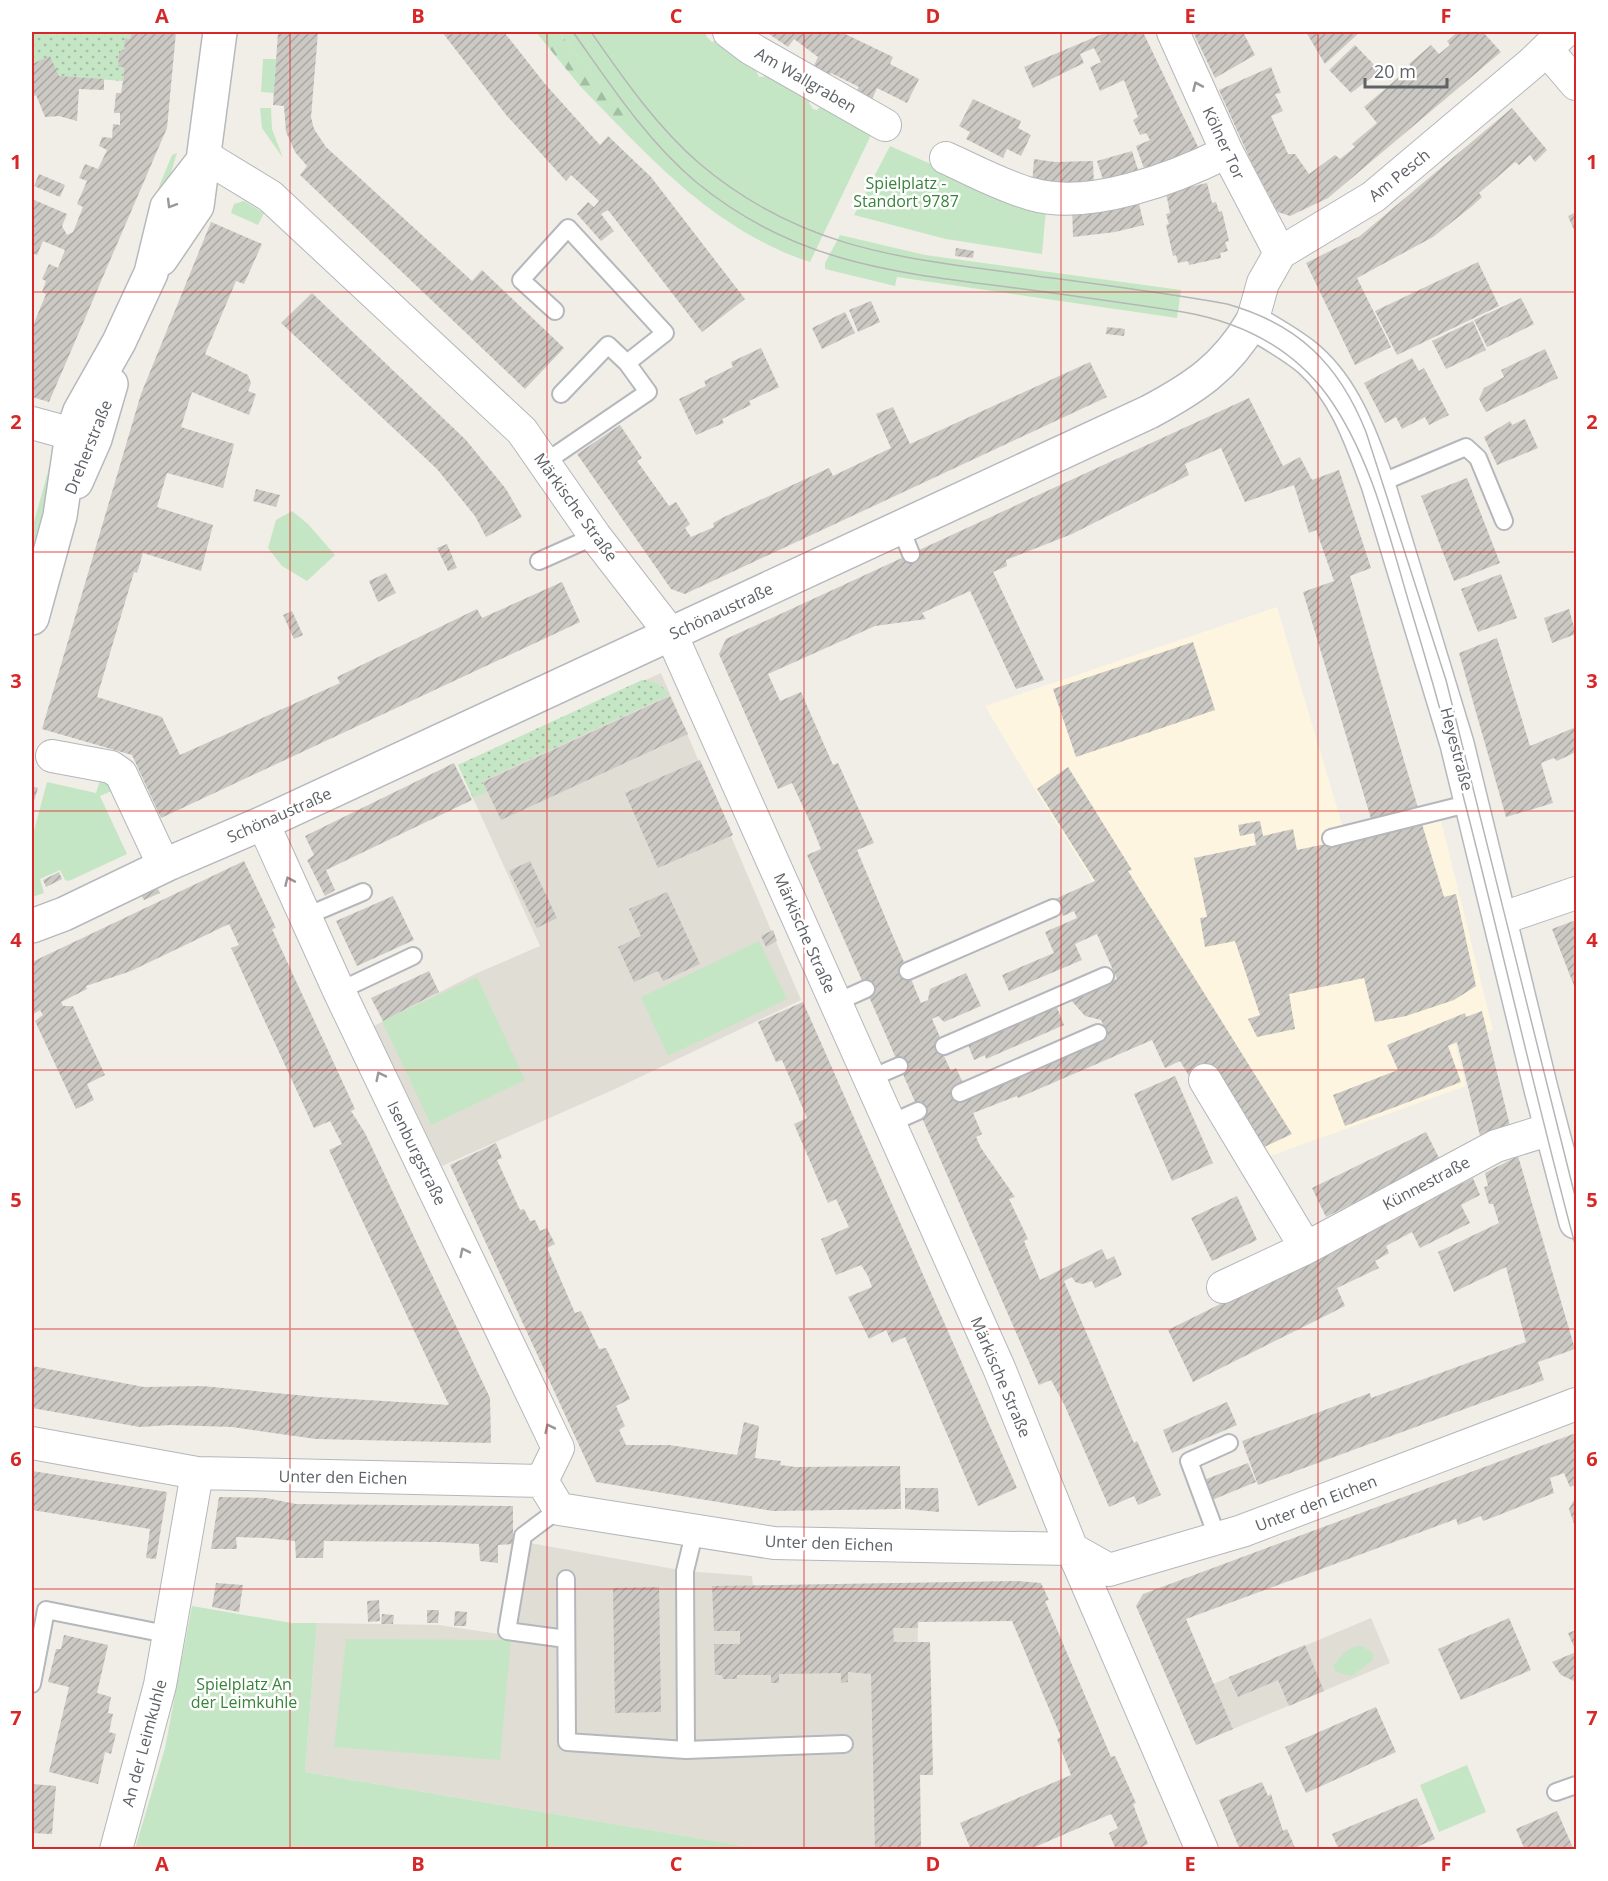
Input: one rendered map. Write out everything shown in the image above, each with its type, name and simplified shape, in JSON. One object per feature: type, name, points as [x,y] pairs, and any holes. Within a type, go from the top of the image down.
[{"type":"street","points":[[206,157],[220,32]]},
{"type":"street","name":"Am Wallgraben","points":[[729,32],[750,48],[885,125]]},
{"type":"street","name":"Kölner Tor","points":[[1173,32],[1227,153],[1280,253]]},
{"type":"street","points":[[1556,41],[1576,84]]},
{"type":"street","name":"Am Pesch","points":[[1280,253],[1373,197],[1556,41]]},
{"type":"street","points":[[946,158],[1032,195],[1070,197],[1107,196],[1177,174],[1227,153]]},
{"type":"street","name":"Dreherstraße","points":[[32,618],[60,516],[72,434],[80,411],[119,342],[151,273],[167,207],[206,157]]},
{"type":"street","name":"Märkische Straße","points":[[206,157],[270,196],[522,431],[595,536],[671,634],[871,1078],[905,1117],[999,1368],[1072,1549],[1202,1850]]},
{"type":"street","points":[[1252,322],[1263,284],[1280,253]]},
{"type":"street","name":"Heyestraße","points":[[1252,322],[1285,341],[1312,362],[1337,391],[1365,447],[1428,644],[1472,803],[1551,1129],[1576,1222]]},
{"type":"street","name":"Schönaustraße","points":[[32,926],[64,914],[671,634],[906,542],[1189,391],[1237,347],[1252,322]]},
{"type":"street","name":"Dreherstraße","points":[[60,516],[95,439],[109,398],[119,342]]},
{"type":"street","points":[[32,423],[72,434]]},
{"type":"street","points":[[52,756],[105,766],[121,774],[164,866]]},
{"type":"street","name":"Isenburgstraße","points":[[263,823],[304,917],[558,1448],[542,1481]]},
{"type":"street","points":[[1500,920],[1576,893]]},
{"type":"street","points":[[1205,1080],[1306,1248]]},
{"type":"street","name":"Künnestraße","points":[[1224,1287],[1306,1248],[1496,1146],[1551,1129]]},
{"type":"street","name":"Unter den Eichen","points":[[559,1509],[774,1543],[1072,1549],[1108,1570],[1218,1539],[1576,1404]]},
{"type":"street","name":"Unter den Eichen","points":[[32,1443],[197,1473],[542,1481]]},
{"type":"street","name":"An der Leimkuhle","points":[[116,1850],[171,1635],[197,1473]]},
{"type":"street","points":[[542,1481],[559,1509]]},
{"type":"lane","points":[[555,311],[521,280],[568,228],[665,333],[627,363]]},
{"type":"lane","points":[[544,463],[648,392],[627,363],[608,345],[561,394]]},
{"type":"lane","points":[[1378,484],[1466,447],[1478,458],[1504,521]]},
{"type":"lane","points":[[539,561],[595,536]]},
{"type":"lane","points":[[1331,838],[1472,803]]},
{"type":"lane","points":[[304,917],[363,892]]},
{"type":"lane","points":[[908,971],[1053,908]]},
{"type":"lane","points":[[339,991],[413,956]]},
{"type":"lane","points":[[944,1046],[1104,976]]},
{"type":"lane","points":[[837,1002],[866,989]]},
{"type":"lane","points":[[960,1093],[1098,1033]]},
{"type":"lane","points":[[871,1078],[899,1066]]},
{"type":"lane","points":[[1218,1539],[1188,1461],[1229,1443]]},
{"type":"lane","points":[[559,1509],[522,1536],[507,1631],[566,1639]]},
{"type":"lane","points":[[686,1750],[685,1571],[695,1530]]},
{"type":"lane","points":[[566,1579],[567,1742],[686,1750],[844,1744]]},
{"type":"lane","points":[[32,1684],[46,1610],[171,1635]]},
{"type":"lane","points":[[1556,1792],[1576,1785]]},
{"type":"shaded area","points":[[1277,607],[1344,831],[1438,809],[1493,1030],[1455,1043],[1466,1086],[1267,1157],[1034,788],[985,706]]},
{"type":"shaded area","points":[[661,673],[801,1000],[615,1089],[442,1166],[374,1026],[475,974],[540,946],[458,765]]},
{"type":"shaded area","points":[[530,1543],[685,1571],[752,1576],[753,1586],[917,1583],[921,1849],[763,1849],[305,1772],[317,1623],[439,1625],[499,1634],[513,1553]]},
{"type":"shaded area","points":[[1371,1618],[1390,1663],[1233,1729],[1213,1684]]},
{"type":"green space","points":[[32,32],[131,32],[130,39],[126,38],[124,51],[119,51],[118,67],[124,67],[123,81],[59,76],[50,57],[32,64]]},
{"type":"green space","points":[[536,32],[559,32],[628,120],[619,126],[580,86]]},
{"type":"green space","points":[[559,32],[707,32],[706,36],[712,42],[721,37],[758,65],[756,70],[759,77],[768,76],[811,97],[809,103],[813,109],[817,110],[823,104],[871,130],[871,135],[810,262],[755,238],[730,223],[661,168],[619,126],[627,120]]},
{"type":"green space","points":[[263,59],[276,59],[274,93],[261,92]]},
{"type":"green space","points":[[260,108],[271,108],[272,129],[283,158],[262,128]]},
{"type":"green space","name":"Spielplatz - Standort 9787","points":[[890,146],[1023,205],[1046,209],[1042,254],[946,239],[854,215]]},
{"type":"green space","points":[[177,153],[164,195],[161,194],[158,189],[172,155]]},
{"type":"green space","points":[[244,201],[264,213],[258,225],[231,213],[234,204]]},
{"type":"green space","points":[[840,235],[925,255],[1181,290],[1177,318],[897,277],[895,286],[825,269],[825,263]]},
{"type":"green space","points":[[54,450],[57,461],[32,549],[32,529]]},
{"type":"green space","points":[[292,511],[308,524],[335,555],[307,581],[282,566],[268,548],[276,520]]},
{"type":"green space","points":[[642,680],[658,684],[669,695],[482,781],[487,792],[473,798],[458,765]]},
{"type":"green space","points":[[101,777],[116,789],[100,796],[127,854],[69,881],[65,880],[60,870],[40,879],[44,893],[32,897],[32,838],[47,782],[96,793]]},
{"type":"green space","points":[[759,941],[787,999],[668,1056],[641,997]]},
{"type":"green space","points":[[477,977],[525,1080],[431,1125],[382,1021]]},
{"type":"green space","name":"Spielplatz An der Leimkuhle","points":[[192,1606],[292,1623],[317,1623],[305,1772],[763,1849],[135,1849],[165,1748]]},
{"type":"green space","points":[[346,1639],[511,1640],[500,1760],[334,1747]]},
{"type":"green space","points":[[1355,1646],[1362,1646],[1373,1653],[1372,1661],[1352,1676],[1336,1672],[1333,1666],[1345,1652]]},
{"type":"green space","points":[[1467,1765],[1486,1812],[1439,1832],[1420,1785]]},
{"type":"building","points":[[131,32],[176,32],[167,128],[49,402],[32,397],[32,328],[46,294],[42,292],[46,281],[42,279],[49,264],[58,268],[65,250],[43,241],[37,255],[32,253],[32,199],[67,214],[62,226],[67,235],[73,232],[83,207],[77,204],[87,181],[79,178],[85,164],[98,169],[107,150],[99,146],[102,137],[112,138],[113,124],[120,125],[120,113],[114,113],[116,93],[121,93],[123,81],[124,67],[118,67],[119,51],[124,51],[125,38],[130,39]]},
{"type":"building","points":[[278,32],[318,32],[311,117],[314,129],[326,147],[472,281],[482,270],[564,348],[525,389],[300,175],[307,166],[295,152],[286,132],[284,106],[273,105]]},
{"type":"building","points":[[442,32],[504,32],[545,84],[600,145],[608,136],[651,177],[745,299],[702,332],[608,210],[601,214],[614,231],[601,241],[577,214],[588,202],[594,207],[599,201],[571,175],[566,181],[507,116]]},
{"type":"building","points":[[766,32],[841,32],[893,57],[890,64],[919,79],[907,103],[877,88],[871,102],[855,93],[859,87],[831,73],[826,80],[811,72],[818,57],[794,39],[788,47]]},
{"type":"building","points":[[1107,32],[1143,32],[1200,151],[1146,174],[1136,146],[1150,140],[1146,133],[1140,135],[1133,120],[1138,117],[1124,80],[1100,91],[1090,67],[1101,62],[1094,48],[1080,54],[1084,63],[1033,88],[1024,67]]},
{"type":"building","points":[[1193,32],[1243,32],[1255,55],[1215,78]]},
{"type":"building","points":[[1306,32],[1360,32],[1325,64]]},
{"type":"building","points":[[1458,32],[1464,34],[1483,32],[1501,52],[1328,198],[1290,216],[1278,212],[1254,168],[1219,90],[1271,67],[1281,93],[1275,94],[1283,111],[1271,116],[1288,154],[1295,154],[1309,174],[1335,155],[1340,159],[1355,147],[1352,144],[1377,123],[1364,107],[1406,71],[1412,78],[1417,73],[1409,64],[1431,45],[1439,54],[1450,45],[1447,41]]},
{"type":"building","points":[[1355,45],[1380,71],[1351,93],[1329,70]]},
{"type":"building","points":[[50,56],[59,76],[104,79],[104,90],[79,89],[77,121],[59,116],[45,117],[36,95],[32,97],[32,64]]},
{"type":"building","points":[[973,99],[1021,121],[1018,128],[1031,135],[1021,156],[1007,149],[1003,158],[966,139],[970,132],[959,126]]},
{"type":"building","points":[[1512,108],[1547,150],[1535,162],[1530,155],[1519,165],[1515,162],[1479,193],[1482,197],[1433,237],[1357,278],[1391,347],[1355,365],[1306,263],[1360,236]]},
{"type":"building","points":[[1132,151],[1140,176],[1105,186],[1097,161]]},
{"type":"building","points":[[1034,159],[1055,162],[1093,161],[1094,187],[1032,185]]},
{"type":"building","points":[[39,174],[65,185],[60,197],[34,186]]},
{"type":"building","points":[[1193,183],[1194,186],[1207,183],[1212,203],[1216,202],[1219,212],[1222,211],[1229,241],[1225,242],[1228,251],[1220,253],[1221,258],[1189,265],[1188,261],[1178,263],[1176,255],[1173,256],[1166,225],[1169,224],[1166,214],[1170,213],[1166,193],[1180,190],[1179,186]]},
{"type":"building","points":[[1137,195],[1144,225],[1115,232],[1073,237],[1072,206]]},
{"type":"building","points":[[1576,212],[1576,235],[1568,216]]},
{"type":"building","points":[[211,222],[262,244],[244,284],[236,281],[205,354],[248,375],[251,383],[248,391],[256,394],[249,415],[192,392],[181,427],[234,444],[223,488],[167,473],[157,507],[213,525],[201,571],[143,553],[137,573],[134,572],[97,697],[162,717],[180,755],[340,683],[337,677],[477,609],[482,618],[562,582],[580,622],[161,818],[132,755],[42,729],[141,394]]},
{"type":"building","points":[[956,248],[974,251],[973,258],[955,256]]},
{"type":"building","points":[[1478,262],[1499,306],[1397,355],[1375,311]]},
{"type":"building","points":[[312,293],[466,440],[506,489],[522,517],[486,537],[475,516],[437,469],[281,323]]},
{"type":"building","points":[[1521,298],[1534,324],[1487,347],[1474,320]]},
{"type":"building","points":[[871,301],[880,322],[858,332],[849,310]]},
{"type":"building","points":[[845,312],[855,333],[822,349],[812,328]]},
{"type":"building","points":[[1473,321],[1486,350],[1446,369],[1432,341]]},
{"type":"building","points":[[1107,327],[1125,329],[1124,336],[1106,334]]},
{"type":"building","points":[[761,348],[779,387],[749,401],[751,405],[722,419],[724,423],[696,435],[679,399],[706,386],[704,381],[733,367],[731,362]]},
{"type":"building","points":[[1545,349],[1558,378],[1486,412],[1479,399],[1484,388],[1504,377],[1501,370]]},
{"type":"building","points":[[1412,358],[1419,371],[1424,368],[1449,415],[1429,425],[1425,417],[1402,429],[1396,417],[1385,423],[1364,383]]},
{"type":"building","points":[[1090,362],[1107,397],[685,594],[671,589],[577,454],[620,425],[642,458],[637,461],[669,506],[676,502],[690,524],[685,528],[691,537],[714,527],[713,523],[722,518],[829,468],[833,476],[891,448],[876,414],[893,407],[910,444]]},
{"type":"building","points":[[1249,398],[1283,466],[1300,457],[1312,480],[1339,470],[1371,568],[1350,576],[1418,808],[1372,822],[1303,592],[1334,581],[1316,530],[1309,533],[1294,485],[1245,502],[1221,448],[1185,464],[1189,475],[1072,534],[1006,560],[1007,566],[993,572],[1044,680],[1016,689],[970,591],[922,613],[926,619],[875,626],[768,674],[780,701],[801,692],[833,765],[838,763],[874,843],[857,850],[921,1003],[928,1000],[930,989],[966,973],[981,1006],[944,1022],[938,1016],[932,1019],[947,1053],[943,1054],[951,1071],[956,1068],[964,1085],[985,1090],[1108,1036],[1101,1020],[1085,1016],[1070,999],[1117,979],[1097,934],[1075,944],[1082,960],[1009,991],[1002,975],[1054,953],[1045,932],[1077,918],[1074,911],[1063,916],[1055,899],[1095,881],[1037,789],[1068,767],[1132,870],[1128,871],[1292,1134],[1262,1148],[1192,1081],[1180,1061],[1165,1068],[1152,1040],[1018,1098],[1017,1096],[973,1113],[982,1134],[976,1137],[981,1148],[1015,1197],[1009,1199],[1028,1239],[1024,1241],[1040,1280],[1102,1249],[1107,1260],[1114,1256],[1122,1275],[1095,1288],[1092,1281],[1082,1284],[1075,1282],[1072,1277],[1064,1281],[1134,1443],[1137,1441],[1161,1495],[1138,1505],[1134,1496],[1109,1507],[1064,1404],[1051,1380],[1039,1385],[807,855],[821,849],[810,822],[792,783],[778,789],[719,654],[726,639]]},
{"type":"building","points":[[1525,419],[1538,448],[1497,465],[1484,437],[1510,421],[1512,425]]},
{"type":"building","points":[[1467,478],[1500,563],[1454,581],[1421,496]]},
{"type":"building","points":[[256,489],[280,495],[276,507],[253,501]]},
{"type":"building","points":[[447,544],[457,568],[448,571],[437,548]]},
{"type":"building","points":[[386,573],[396,593],[378,602],[369,581]]},
{"type":"building","points":[[1501,574],[1517,618],[1478,632],[1461,589]]},
{"type":"building","points":[[1569,609],[1576,634],[1552,643],[1544,618]]},
{"type":"building","points":[[292,611],[303,635],[294,639],[283,615]]},
{"type":"building","points":[[1497,638],[1530,746],[1576,727],[1576,752],[1557,761],[1554,758],[1541,763],[1553,803],[1506,817],[1459,653]]},
{"type":"building","points":[[1193,642],[1215,710],[1076,757],[1053,689]]},
{"type":"building","points":[[670,696],[688,734],[501,820],[483,782]]},
{"type":"building","points":[[700,760],[733,835],[658,868],[625,793]]},
{"type":"building","points":[[454,763],[472,800],[326,870],[335,890],[325,896],[307,860],[314,855],[305,836]]},
{"type":"building","points":[[32,786],[38,788],[32,808]]},
{"type":"building","points":[[1260,821],[1263,836],[1293,829],[1297,850],[1422,824],[1444,897],[1456,894],[1476,986],[1454,1000],[1406,1016],[1375,1022],[1364,978],[1289,994],[1295,1029],[1257,1037],[1248,1019],[1260,1015],[1235,941],[1205,947],[1200,918],[1207,917],[1194,858],[1256,845],[1254,833],[1240,836],[1238,825]]},
{"type":"building","points":[[244,861],[276,928],[272,929],[355,1109],[351,1111],[365,1133],[490,1398],[491,1443],[316,1439],[232,1427],[170,1425],[140,1427],[32,1408],[32,1366],[144,1387],[202,1386],[318,1397],[449,1405],[329,1150],[342,1144],[330,1121],[314,1128],[231,948],[239,945],[229,924],[131,971],[86,986],[87,989],[61,1002],[63,1006],[73,1006],[105,1075],[87,1084],[94,1100],[76,1109],[35,1021],[43,1015],[40,1010],[32,1015],[32,962]]},
{"type":"building","points":[[530,861],[557,918],[537,928],[509,871]]},
{"type":"building","points":[[59,872],[62,879],[46,887],[43,880]]},
{"type":"building","points":[[157,887],[160,893],[144,900],[141,895]]},
{"type":"building","points":[[667,892],[700,964],[663,981],[658,971],[634,982],[618,947],[641,936],[629,909]]},
{"type":"building","points":[[393,896],[414,940],[357,966],[336,921]]},
{"type":"building","points":[[1576,920],[1576,991],[1552,929]]},
{"type":"building","points":[[773,930],[777,941],[766,947],[761,936]]},
{"type":"building","points":[[429,971],[439,992],[383,1021],[371,998]]},
{"type":"building","points":[[803,1002],[1017,1488],[978,1506],[905,1337],[892,1343],[886,1330],[869,1339],[848,1297],[872,1287],[868,1276],[861,1265],[836,1275],[821,1239],[849,1227],[836,1199],[828,1203],[794,1124],[807,1118],[782,1060],[776,1062],[758,1022]]},
{"type":"building","points":[[1056,1005],[1064,1025],[986,1059],[985,1055],[974,1060],[967,1042]]},
{"type":"building","points":[[1482,1011],[1510,1126],[1481,1140],[1457,1042],[1448,1046],[1461,1082],[1345,1126],[1333,1095],[1398,1070],[1387,1045],[1465,1013],[1466,1017]]},
{"type":"building","points":[[1175,1076],[1213,1163],[1172,1181],[1134,1094]]},
{"type":"building","points":[[1426,1132],[1440,1160],[1326,1217],[1312,1188]]},
{"type":"building","points":[[496,1143],[502,1158],[497,1160],[520,1210],[524,1209],[530,1221],[535,1220],[540,1231],[547,1228],[555,1244],[547,1248],[575,1313],[581,1311],[599,1349],[606,1348],[630,1399],[616,1406],[625,1426],[619,1430],[626,1445],[669,1445],[737,1455],[744,1422],[759,1426],[755,1458],[781,1461],[780,1465],[796,1467],[900,1466],[901,1509],[773,1511],[596,1482],[450,1165]]},
{"type":"building","points":[[1518,1156],[1575,1349],[1538,1362],[1544,1380],[1258,1485],[1242,1441],[1370,1393],[1371,1398],[1526,1342],[1506,1267],[1454,1292],[1438,1252],[1499,1223],[1493,1204],[1489,1204],[1484,1187],[1488,1186],[1485,1173]]},
{"type":"building","points":[[1473,1178],[1480,1195],[1461,1205],[1470,1223],[1420,1248],[1412,1232],[1386,1246],[1389,1253],[1375,1261],[1379,1268],[1337,1288],[1345,1306],[1193,1382],[1168,1330]]},
{"type":"building","points":[[1237,1196],[1257,1240],[1212,1261],[1191,1218]]},
{"type":"building","points":[[1227,1402],[1237,1425],[1172,1453],[1163,1430]]},
{"type":"building","points":[[1576,1433],[1576,1489],[1575,1485],[1570,1487],[1564,1473],[1550,1478],[1554,1493],[1499,1515],[1483,1521],[1481,1516],[1458,1525],[1456,1519],[1186,1619],[1233,1729],[1196,1745],[1136,1606],[1143,1594]]},
{"type":"building","points":[[1248,1463],[1256,1482],[1212,1500],[1204,1480]]},
{"type":"building","points":[[32,1471],[167,1492],[156,1559],[146,1558],[150,1529],[32,1510]]},
{"type":"building","points":[[905,1488],[938,1488],[939,1512],[905,1509]]},
{"type":"building","points":[[1576,1496],[1576,1530],[1569,1509]]},
{"type":"building","points":[[219,1497],[266,1498],[296,1504],[513,1506],[513,1544],[498,1545],[498,1563],[480,1561],[479,1544],[440,1542],[324,1541],[323,1558],[296,1558],[295,1541],[265,1538],[236,1537],[237,1549],[211,1549]]},
{"type":"building","points":[[1017,1581],[1041,1583],[1049,1600],[1045,1601],[1111,1757],[1115,1756],[1136,1803],[1133,1804],[1148,1844],[1136,1850],[1116,1850],[1109,1833],[1118,1828],[1111,1814],[1028,1850],[971,1850],[960,1823],[1071,1775],[1057,1739],[1061,1737],[1012,1621],[918,1622],[918,1628],[893,1628],[894,1642],[930,1642],[933,1775],[920,1775],[921,1850],[875,1850],[871,1674],[848,1672],[848,1682],[841,1683],[841,1673],[779,1674],[779,1683],[771,1683],[771,1675],[737,1675],[737,1679],[723,1679],[722,1675],[715,1675],[714,1644],[740,1644],[740,1631],[714,1631],[712,1586]]},
{"type":"building","points":[[216,1583],[243,1585],[239,1612],[212,1607]]},
{"type":"building","points":[[659,1587],[661,1712],[615,1713],[613,1588]]},
{"type":"building","points":[[379,1600],[380,1621],[368,1622],[367,1601]]},
{"type":"building","points":[[427,1610],[439,1610],[438,1623],[427,1623]]},
{"type":"building","points":[[455,1611],[467,1612],[466,1626],[454,1626]]},
{"type":"building","points":[[382,1614],[394,1615],[393,1624],[381,1624]]},
{"type":"building","points":[[1509,1618],[1531,1670],[1461,1700],[1438,1649]]},
{"type":"building","points":[[1576,1630],[1576,1652],[1568,1633]]},
{"type":"building","points":[[64,1635],[108,1645],[97,1693],[111,1697],[108,1713],[113,1714],[109,1732],[116,1734],[111,1754],[105,1752],[98,1784],[49,1772],[69,1687],[48,1682],[56,1649],[61,1649]]},
{"type":"building","points":[[1305,1645],[1324,1691],[1289,1706],[1278,1680],[1238,1697],[1229,1677]]},
{"type":"building","points":[[1576,1652],[1576,1682],[1561,1675],[1552,1662]]},
{"type":"building","points":[[1376,1707],[1396,1752],[1306,1793],[1285,1747]]},
{"type":"building","points":[[1262,1782],[1268,1796],[1271,1794],[1283,1831],[1287,1829],[1296,1850],[1240,1850],[1219,1800]]},
{"type":"building","points":[[32,1784],[56,1786],[52,1834],[32,1833]]},
{"type":"building","points":[[1417,1798],[1435,1839],[1410,1850],[1339,1850],[1332,1834]]},
{"type":"building","points":[[1557,1811],[1574,1850],[1525,1850],[1516,1829]]},
{"type":"tram line","points":[[573,32],[630,111],[678,166],[732,209],[769,230],[806,246],[882,268],[1204,316],[1225,322],[1263,339],[1281,350],[1313,378],[1343,419],[1356,445],[1368,472],[1396,557],[1457,771],[1576,1248]]},
{"type":"tram line","points":[[591,32],[628,84],[684,150],[736,191],[771,213],[845,242],[923,260],[1227,304],[1252,312],[1295,335],[1329,367],[1343,386],[1366,432],[1446,680],[1576,1200]]}]
